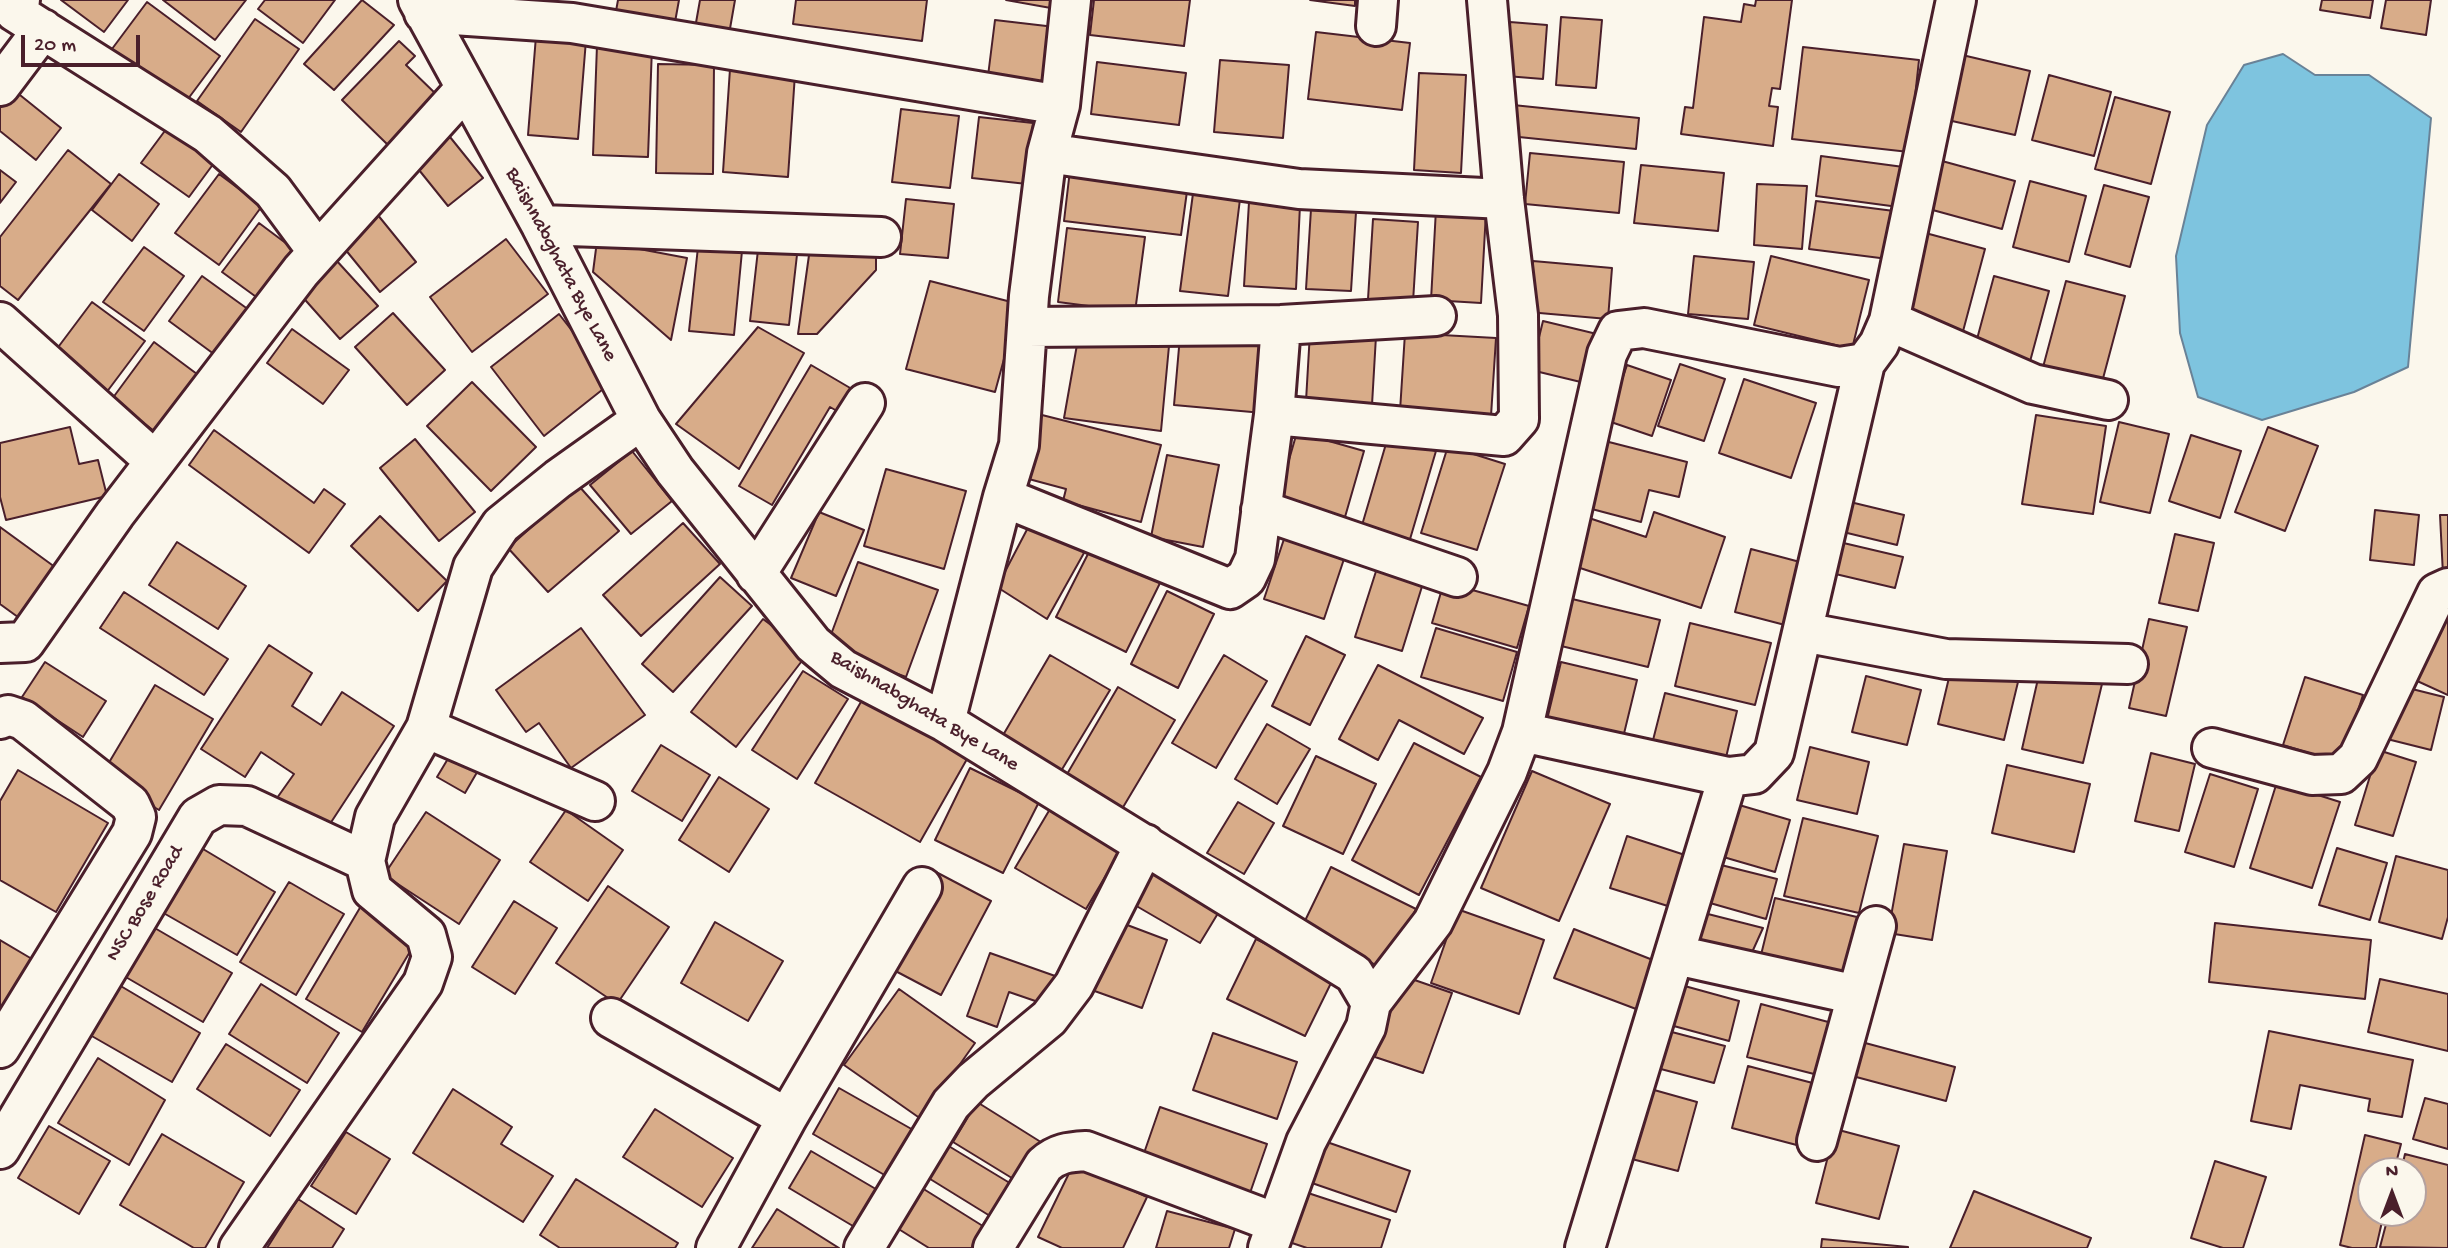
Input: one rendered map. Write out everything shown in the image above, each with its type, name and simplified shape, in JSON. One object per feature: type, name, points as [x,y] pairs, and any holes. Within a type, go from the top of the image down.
[{"type":"street","points":[[20,0],[15,12],[208,134],[273,191],[318,252]]},
{"type":"street","points":[[946,722],[1003,497],[1019,445],[1027,327],[1047,153],[1060,105],[1071,0]]},
{"type":"street","points":[[1274,415],[1504,436],[1519,418],[1518,315],[1504,199],[1487,0]]},
{"type":"street","points":[[1522,732],[1728,778],[1754,774],[1774,752],[1865,363],[1889,321],[1956,0]]},
{"type":"street","points":[[421,6],[572,23],[1060,105]]},
{"type":"street","name":"Baishnabghata Bye Lane","points":[[421,6],[541,225],[641,421],[675,471],[813,644],[843,668],[946,722],[1354,974],[1371,1003]]},
{"type":"street","points":[[0,86],[43,29]]},
{"type":"street","points":[[0,643],[25,642],[155,460],[318,252],[466,88]]},
{"type":"street","points":[[1047,153],[1298,190],[1504,199]]},
{"type":"street","points":[[541,225],[881,237]]},
{"type":"street","points":[[1027,327],[1282,325],[1436,316]]},
{"type":"street","points":[[1889,321],[2034,384],[2108,400]]},
{"type":"street","points":[[0,322],[155,460]]},
{"type":"street","points":[[1003,497],[1230,589],[1246,578],[1255,559],[1274,415],[1282,325]]},
{"type":"street","points":[[993,1248],[1044,1165],[1055,1155],[1086,1151],[1272,1235],[1307,1142],[1366,1027],[1371,1003],[1433,922],[1507,772],[1522,732],[1606,354],[1618,331],[1644,328],[1839,367],[1865,363]]},
{"type":"street","points":[[756,574],[865,403]]},
{"type":"street","points":[[239,1248],[423,984],[432,957],[426,935],[372,890],[366,861],[375,817],[426,728],[473,567],[501,526],[558,479],[641,421]]},
{"type":"street","points":[[1261,510],[1457,577]]},
{"type":"street","points":[[2212,748],[2312,775],[2341,774],[2358,758],[2437,593],[2448,588]]},
{"type":"street","points":[[1803,632],[1946,659],[2128,664]]},
{"type":"street","points":[[0,719],[8,715],[23,720],[130,804],[136,817],[132,832],[0,1048]]},
{"type":"street","points":[[426,728],[595,801]]},
{"type":"street","points":[[1585,1248],[1728,778]]},
{"type":"street","name":"NSC Bose Road","points":[[0,1149],[198,817],[219,805],[247,806],[366,861]]},
{"type":"street","points":[[864,1248],[951,1104],[973,1081],[1049,1018],[1073,985],[1146,844]]},
{"type":"street","points":[[716,1248],[787,1118],[922,887]]},
{"type":"street","points":[[1817,1141],[1876,926]]},
{"type":"street","points":[[1676,955],[1857,995]]},
{"type":"street","points":[[611,1018],[787,1118]]},
{"type":"water","points":[[2283,54],[2315,75],[2369,75],[2431,118],[2408,367],[2354,392],[2262,420],[2198,397],[2180,333],[2176,256],[2207,125],[2244,65]]},
{"type":"building","points":[[61,0],[128,0],[104,32]]},
{"type":"building","points":[[163,0],[246,0],[215,40]]},
{"type":"building","points":[[265,0],[335,0],[303,43],[258,9]]},
{"type":"building","points":[[362,0],[394,25],[334,90],[304,64]]},
{"type":"building","points":[[618,0],[679,0],[675,22],[616,11]]},
{"type":"building","points":[[700,0],[735,0],[728,40],[694,34]]},
{"type":"building","points":[[796,0],[927,0],[922,41],[793,24]]},
{"type":"building","points":[[1006,0],[1064,0],[1062,10]]},
{"type":"building","points":[[1094,0],[1190,0],[1184,46],[1090,35]]},
{"type":"building","points":[[1310,0],[1355,0],[1355,6]]},
{"type":"building","points":[[1756,0],[1792,0],[1780,89],[1772,88],[1769,106],[1778,107],[1773,146],[1681,134],[1685,107],[1693,108],[1704,17],[1741,22],[1744,4],[1755,6]]},
{"type":"building","points":[[2322,0],[2373,0],[2370,18],[2320,10]]},
{"type":"building","points":[[2386,0],[2431,0],[2426,35],[2381,28]]},
{"type":"building","points":[[147,2],[220,56],[179,111],[106,57]]},
{"type":"building","points":[[1561,17],[1602,20],[1596,88],[1556,85]]},
{"type":"building","points":[[255,19],[299,49],[241,132],[197,101]]},
{"type":"building","points":[[995,20],[1055,27],[1047,92],[987,84]]},
{"type":"building","points":[[1510,22],[1547,25],[1543,79],[1506,76]]},
{"type":"building","points":[[1316,32],[1410,43],[1402,110],[1308,99]]},
{"type":"building","points":[[536,36],[586,40],[578,139],[528,135]]},
{"type":"building","points":[[399,41],[415,56],[406,65],[438,96],[389,146],[342,100]]},
{"type":"building","points":[[597,45],[652,47],[648,157],[593,155]]},
{"type":"building","points":[[1803,47],[1919,60],[1909,152],[1792,139]]},
{"type":"building","points":[[1958,54],[2030,71],[2015,135],[1943,119]]},
{"type":"building","points":[[1220,60],[1289,65],[1283,138],[1214,132]]},
{"type":"building","points":[[1097,62],[1186,73],[1179,125],[1091,114]]},
{"type":"building","points":[[658,64],[714,65],[713,174],[656,173]]},
{"type":"building","points":[[730,69],[795,74],[788,177],[723,172]]},
{"type":"building","points":[[1419,73],[1466,75],[1461,173],[1414,170]]},
{"type":"building","points":[[2049,75],[2111,92],[2094,156],[2032,140]]},
{"type":"building","points":[[10,87],[61,128],[36,160],[0,131],[0,99]]},
{"type":"building","points":[[2115,97],[2170,112],[2151,184],[2095,169]]},
{"type":"building","points":[[1513,105],[1639,118],[1636,149],[1509,136]]},
{"type":"building","points":[[901,109],[959,116],[950,188],[892,182]]},
{"type":"building","points":[[979,117],[1033,123],[1027,184],[972,178]]},
{"type":"building","points":[[167,128],[214,163],[189,197],[141,163]]},
{"type":"building","points":[[450,137],[483,178],[448,206],[415,165]]},
{"type":"building","points":[[68,150],[111,184],[18,300],[0,286],[0,237]]},
{"type":"building","points":[[1530,153],[1624,162],[1619,213],[1525,204]]},
{"type":"building","points":[[1821,156],[1911,168],[1906,208],[1816,196]]},
{"type":"building","points":[[1942,161],[2015,181],[2002,229],[1929,209]]},
{"type":"building","points":[[1641,165],[1724,173],[1718,231],[1634,223]]},
{"type":"building","points":[[0,170],[16,182],[0,203]]},
{"type":"building","points":[[1070,170],[1188,184],[1181,235],[1064,221]]},
{"type":"building","points":[[119,174],[159,204],[132,241],[92,210]]},
{"type":"building","points":[[219,174],[262,206],[219,265],[175,233]]},
{"type":"building","points":[[2030,181],[2086,196],[2069,262],[2013,247]]},
{"type":"building","points":[[1757,184],[1807,186],[1802,249],[1754,245]]},
{"type":"building","points":[[2104,185],[2149,197],[2130,267],[2085,254]]},
{"type":"building","points":[[1194,186],[1241,191],[1228,296],[1180,291]]},
{"type":"building","points":[[906,199],[954,204],[948,258],[900,254]]},
{"type":"building","points":[[1816,201],[1894,211],[1888,259],[1809,249]]},
{"type":"building","points":[[1249,202],[1300,205],[1296,289],[1244,286]]},
{"type":"building","points":[[1311,209],[1356,212],[1351,291],[1306,289]]},
{"type":"building","points":[[1436,209],[1486,212],[1481,303],[1431,300]]},
{"type":"building","points":[[377,214],[416,262],[380,292],[340,243]]},
{"type":"building","points":[[1373,219],[1418,222],[1413,302],[1368,299]]},
{"type":"building","points":[[259,223],[295,250],[259,299],[222,272]]},
{"type":"building","points":[[1067,228],[1145,237],[1135,312],[1058,302]]},
{"type":"building","points":[[1918,231],[1985,249],[1962,335],[1894,316]]},
{"type":"building","points":[[506,239],[548,294],[472,352],[430,297]]},
{"type":"building","points":[[597,241],[687,258],[671,340],[593,272]]},
{"type":"building","points":[[759,241],[798,246],[789,325],[750,321]]},
{"type":"building","points":[[144,247],[184,276],[144,331],[103,302]]},
{"type":"building","points":[[698,247],[742,251],[734,335],[689,331]]},
{"type":"building","points":[[810,248],[876,256],[876,270],[817,334],[798,334]]},
{"type":"building","points":[[1694,256],[1754,262],[1748,319],[1688,314]]},
{"type":"building","points":[[1771,256],[1869,280],[1852,349],[1754,325]]},
{"type":"building","points":[[336,260],[378,306],[340,339],[299,293]]},
{"type":"building","points":[[1533,261],[1612,268],[1608,319],[1528,312]]},
{"type":"building","points":[[202,276],[256,315],[222,360],[169,321]]},
{"type":"building","points":[[1994,276],[2049,291],[2028,369],[1973,354]]},
{"type":"building","points":[[930,281],[1019,304],[995,392],[906,369]]},
{"type":"building","points":[[2066,281],[2125,296],[2101,386],[2042,371]]},
{"type":"building","points":[[92,302],[145,341],[103,397],[50,358]]},
{"type":"building","points":[[393,313],[445,370],[407,405],[355,347]]},
{"type":"building","points":[[559,314],[612,382],[544,436],[491,367]]},
{"type":"building","points":[[1543,321],[1601,335],[1589,384],[1531,370]]},
{"type":"building","points":[[758,327],[804,353],[739,469],[676,424]]},
{"type":"building","points":[[292,329],[349,370],[323,404],[267,363]]},
{"type":"building","points":[[1310,332],[1376,336],[1372,405],[1306,401]]},
{"type":"building","points":[[1405,333],[1496,338],[1491,416],[1400,411]]},
{"type":"building","points":[[1180,336],[1269,344],[1263,413],[1174,405]]},
{"type":"building","points":[[1078,339],[1169,346],[1161,431],[1064,418]]},
{"type":"building","points":[[154,342],[205,380],[162,437],[112,399]]},
{"type":"building","points":[[1680,364],[1725,379],[1704,441],[1658,426]]},
{"type":"building","points":[[811,365],[857,392],[844,415],[830,407],[772,505],[739,486]]},
{"type":"building","points":[[1627,365],[1671,380],[1652,436],[1608,421]]},
{"type":"building","points":[[1744,379],[1816,403],[1791,478],[1719,453]]},
{"type":"building","points":[[472,382],[536,447],[491,491],[427,426]]},
{"type":"building","points":[[1042,415],[1161,445],[1141,522],[1063,501],[1066,489],[1025,478]]},
{"type":"building","points":[[2036,415],[2106,426],[2093,514],[2022,504]]},
{"type":"building","points":[[2119,422],[2169,434],[2150,513],[2100,502]]},
{"type":"building","points":[[70,427],[79,464],[98,460],[107,496],[6,520],[0,497],[0,443]]},
{"type":"building","points":[[2268,427],[2318,446],[2285,531],[2235,512]]},
{"type":"building","points":[[214,430],[314,503],[324,489],[345,504],[309,553],[189,465]]},
{"type":"building","points":[[1297,432],[1364,451],[1345,517],[1278,498]]},
{"type":"building","points":[[2191,435],[2241,451],[2220,518],[2169,501]]},
{"type":"building","points":[[1388,437],[1436,451],[1408,546],[1360,532]]},
{"type":"building","points":[[415,439],[475,512],[439,541],[380,468]]},
{"type":"building","points":[[1605,441],[1687,462],[1679,497],[1649,490],[1641,522],[1588,508]]},
{"type":"building","points":[[1448,446],[1505,464],[1477,550],[1421,533]]},
{"type":"building","points":[[632,451],[672,501],[631,534],[590,485]]},
{"type":"building","points":[[1167,455],[1219,465],[1203,547],[1151,537]]},
{"type":"building","points":[[886,469],[966,491],[944,569],[864,546]]},
{"type":"building","points":[[578,485],[619,531],[548,592],[508,548]]},
{"type":"building","points":[[1846,501],[1904,515],[1897,545],[1839,531]]},
{"type":"building","points":[[2375,510],[2419,515],[2414,565],[2370,560]]},
{"type":"building","points":[[819,512],[864,530],[836,596],[791,578]]},
{"type":"building","points":[[1654,512],[1725,537],[1701,608],[1568,564],[1583,516],[1646,537]]},
{"type":"building","points":[[2440,515],[2448,515],[2448,574],[2443,575]]},
{"type":"building","points":[[380,516],[447,581],[418,611],[351,546]]},
{"type":"building","points":[[1033,518],[1089,544],[1047,619],[997,587]]},
{"type":"building","points":[[683,523],[720,564],[641,636],[603,595]]},
{"type":"building","points":[[0,527],[59,570],[22,620],[0,604]]},
{"type":"building","points":[[1286,533],[1346,553],[1324,619],[1264,599]]},
{"type":"building","points":[[2175,534],[2214,543],[2198,611],[2159,603]]},
{"type":"building","points":[[1835,541],[1903,557],[1895,588],[1827,572]]},
{"type":"building","points":[[177,542],[246,586],[218,629],[149,585]]},
{"type":"building","points":[[1092,546],[1161,581],[1126,652],[1056,617]]},
{"type":"building","points":[[1751,549],[1800,562],[1785,625],[1735,612]]},
{"type":"building","points":[[858,562],[938,590],[906,677],[826,648]]},
{"type":"building","points":[[1378,565],[1424,580],[1402,651],[1355,637]]},
{"type":"building","points":[[720,577],[752,606],[673,692],[642,664]]},
{"type":"building","points":[[1444,582],[1529,606],[1517,648],[1432,623]]},
{"type":"building","points":[[1167,591],[1214,614],[1178,688],[1131,664]]},
{"type":"building","points":[[124,592],[228,659],[204,695],[100,628]]},
{"type":"building","points":[[1568,598],[1660,620],[1648,667],[1557,645]]},
{"type":"building","points":[[2448,605],[2448,695],[2415,680]]},
{"type":"building","points":[[763,619],[808,653],[736,747],[691,712]]},
{"type":"building","points":[[2149,619],[2187,627],[2166,716],[2129,708]]},
{"type":"building","points":[[1690,623],[1771,643],[1755,705],[1675,686]]},
{"type":"building","points":[[581,628],[645,715],[571,768],[539,723],[526,732],[496,690]]},
{"type":"building","points":[[1436,628],[1517,652],[1503,701],[1421,677]]},
{"type":"building","points":[[1306,636],[1345,655],[1310,725],[1272,706]]},
{"type":"building","points":[[269,645],[312,673],[292,706],[321,725],[342,692],[394,726],[326,830],[277,798],[294,774],[261,752],[245,777],[201,749]]},
{"type":"building","points":[[1050,655],[1110,690],[1058,776],[999,742]]},
{"type":"building","points":[[1224,655],[1267,681],[1216,768],[1172,743]]},
{"type":"building","points":[[45,662],[106,701],[83,737],[22,697]]},
{"type":"building","points":[[1561,662],[1637,680],[1621,746],[1545,728]]},
{"type":"building","points":[[1378,665],[1483,718],[1464,754],[1399,720],[1378,760],[1339,739]]},
{"type":"building","points":[[1952,665],[2018,682],[2004,740],[1938,724]]},
{"type":"building","points":[[2040,670],[2102,684],[2083,763],[2022,749]]},
{"type":"building","points":[[803,671],[848,699],[797,779],[752,750]]},
{"type":"building","points":[[1866,676],[1921,690],[1907,745],[1852,732]]},
{"type":"building","points":[[2305,677],[2363,695],[2341,763],[2283,745]]},
{"type":"building","points":[[155,685],[213,719],[159,810],[101,776]]},
{"type":"building","points":[[2400,686],[2444,697],[2431,750],[2387,739]]},
{"type":"building","points":[[1118,687],[1175,720],[1119,814],[1063,781]]},
{"type":"building","points":[[866,693],[971,752],[920,842],[815,783]]},
{"type":"building","points":[[1665,693],[1737,711],[1724,766],[1651,748]]},
{"type":"building","points":[[1267,724],[1310,749],[1277,804],[1235,779]]},
{"type":"building","points":[[1414,743],[1481,777],[1419,895],[1352,860]]},
{"type":"building","points":[[661,745],[710,775],[682,821],[632,791]]},
{"type":"building","points":[[455,747],[483,762],[465,793],[437,777]]},
{"type":"building","points":[[1810,747],[1869,762],[1857,814],[1797,800]]},
{"type":"building","points":[[2378,750],[2416,762],[2393,836],[2355,825]]},
{"type":"building","points":[[2151,753],[2195,764],[2179,831],[2135,821]]},
{"type":"building","points":[[1316,756],[1376,784],[1343,854],[1283,826]]},
{"type":"building","points":[[2007,765],[2090,784],[2074,852],[1992,833]]},
{"type":"building","points":[[970,768],[1039,802],[1003,873],[935,840]]},
{"type":"building","points":[[18,770],[108,823],[56,912],[0,880],[0,801]]},
{"type":"building","points":[[1532,771],[1610,804],[1559,921],[1481,888]]},
{"type":"building","points":[[2210,774],[2258,789],[2234,867],[2185,852]]},
{"type":"building","points":[[719,777],[769,809],[729,872],[679,840]]},
{"type":"building","points":[[2277,782],[2340,802],[2312,888],[2250,868]]},
{"type":"building","points":[[1238,802],[1274,823],[1244,874],[1207,853]]},
{"type":"building","points":[[1729,802],[1790,820],[1775,872],[1713,854]]},
{"type":"building","points":[[1053,804],[1124,845],[1086,909],[1015,868]]},
{"type":"building","points":[[566,810],[623,850],[588,901],[530,862]]},
{"type":"building","points":[[426,812],[500,860],[459,924],[384,875]]},
{"type":"building","points":[[1803,818],[1878,836],[1859,913],[1784,896]]},
{"type":"building","points":[[1627,836],[1688,856],[1671,907],[1610,888]]},
{"type":"building","points":[[1904,844],[1947,851],[1932,940],[1888,933]]},
{"type":"building","points":[[198,846],[275,892],[237,955],[160,911]]},
{"type":"building","points":[[2337,848],[2387,863],[2370,920],[2319,905]]},
{"type":"building","points":[[2396,856],[2448,870],[2448,917],[2442,939],[2379,922]]},
{"type":"building","points":[[1713,863],[1777,879],[1766,919],[1703,901]]},
{"type":"building","points":[[1331,867],[1416,909],[1386,970],[1301,929]]},
{"type":"building","points":[[1153,871],[1220,910],[1200,943],[1133,904]]},
{"type":"building","points":[[936,872],[991,901],[941,995],[886,966]]},
{"type":"building","points":[[289,882],[344,914],[296,995],[240,962]]},
{"type":"building","points":[[608,886],[669,927],[617,1004],[556,963]]},
{"type":"building","points":[[1775,898],[1857,917],[1843,978],[1760,959]]},
{"type":"building","points":[[514,901],[557,928],[515,994],[472,967]]},
{"type":"building","points":[[361,906],[417,940],[362,1032],[306,999]]},
{"type":"building","points":[[1457,909],[1544,940],[1519,1014],[1431,983]]},
{"type":"building","points":[[1704,913],[1763,928],[1749,959],[1695,949]]},
{"type":"building","points":[[1114,920],[1167,940],[1142,1008],[1089,989]]},
{"type":"building","points":[[715,922],[783,961],[748,1021],[681,983]]},
{"type":"building","points":[[2215,923],[2371,940],[2365,999],[2209,982]]},
{"type":"building","points":[[153,927],[232,973],[203,1022],[124,976]]},
{"type":"building","points":[[1574,929],[1663,964],[1644,1012],[1554,978]]},
{"type":"building","points":[[1256,939],[1334,977],[1305,1036],[1227,999]]},
{"type":"building","points":[[0,940],[32,959],[0,1013]]},
{"type":"building","points":[[990,953],[1058,977],[1047,1005],[1009,992],[997,1027],[967,1016]]},
{"type":"building","points":[[1403,976],[1452,993],[1423,1073],[1375,1057]]},
{"type":"building","points":[[2380,979],[2448,994],[2448,1051],[2368,1032]]},
{"type":"building","points":[[261,984],[339,1033],[307,1083],[229,1034]]},
{"type":"building","points":[[119,985],[200,1033],[172,1082],[90,1035]]},
{"type":"building","points":[[1681,985],[1739,1001],[1729,1041],[1670,1025]]},
{"type":"building","points":[[899,989],[975,1043],[921,1119],[844,1065]]},
{"type":"building","points":[[1761,1004],[1832,1023],[1818,1075],[1747,1057]]},
{"type":"building","points":[[1668,1031],[1725,1046],[1714,1083],[1657,1068]]},
{"type":"building","points":[[2269,1031],[2413,1060],[2402,1117],[2368,1111],[2370,1099],[2300,1085],[2291,1129],[2251,1121]]},
{"type":"building","points":[[1213,1033],[1297,1062],[1277,1119],[1193,1090]]},
{"type":"building","points":[[1854,1040],[1955,1067],[1946,1101],[1845,1074]]},
{"type":"building","points":[[226,1044],[300,1090],[270,1136],[197,1089]]},
{"type":"building","points":[[98,1058],[165,1100],[129,1165],[58,1123]]},
{"type":"building","points":[[1748,1066],[1824,1086],[1808,1148],[1732,1128]]},
{"type":"building","points":[[839,1088],[915,1131],[888,1177],[813,1134]]},
{"type":"building","points":[[1647,1088],[1697,1102],[1678,1171],[1628,1158]]},
{"type":"building","points":[[453,1089],[512,1127],[501,1144],[553,1176],[523,1222],[413,1153]]},
{"type":"building","points":[[2425,1098],[2448,1104],[2448,1149],[2413,1139]]},
{"type":"building","points":[[977,1102],[1044,1144],[1020,1183],[953,1142]]},
{"type":"building","points":[[1160,1107],[1267,1144],[1250,1193],[1143,1156]]},
{"type":"building","points":[[655,1109],[733,1158],[702,1207],[623,1157]]},
{"type":"building","points":[[49,1126],[110,1161],[79,1214],[18,1178]]},
{"type":"building","points":[[1835,1129],[1899,1146],[1879,1219],[1816,1203]]},
{"type":"building","points":[[346,1132],[390,1159],[356,1214],[311,1186]]},
{"type":"building","points":[[162,1134],[244,1182],[205,1248],[194,1248],[120,1205]]},
{"type":"building","points":[[2365,1135],[2401,1144],[2398,1157],[2360,1157]]},
{"type":"building","points":[[1324,1141],[1410,1171],[1396,1212],[1309,1182]]},
{"type":"building","points":[[942,1142],[1023,1191],[1003,1224],[922,1174]]},
{"type":"building","points":[[811,1151],[886,1195],[863,1232],[789,1188]]},
{"type":"building","points":[[2427,1160],[2448,1165],[2448,1248],[2380,1247],[2385,1227],[2427,1227]]},
{"type":"building","points":[[2215,1161],[2266,1177],[2243,1248],[2223,1248],[2191,1238]]},
{"type":"building","points":[[1074,1163],[1147,1197],[1123,1248],[1062,1248],[1038,1237]]},
{"type":"building","points":[[2357,1170],[2357,1227],[2381,1227],[2376,1248],[2340,1245]]},
{"type":"building","points":[[576,1179],[678,1243],[675,1248],[560,1248],[540,1235]]},
{"type":"building","points":[[914,1183],[994,1233],[985,1248],[929,1248],[889,1223]]},
{"type":"building","points":[[1974,1191],[2091,1238],[2087,1248],[1950,1248]]},
{"type":"building","points":[[1305,1192],[1390,1220],[1381,1248],[1307,1248],[1289,1242]]},
{"type":"building","points":[[298,1199],[344,1229],[332,1248],[267,1248]]},
{"type":"building","points":[[777,1209],[839,1248],[752,1248]]},
{"type":"building","points":[[1167,1211],[1235,1229],[1229,1248],[1156,1248]]},
{"type":"building","points":[[1822,1239],[1908,1247],[1908,1248],[1821,1248]]}]
